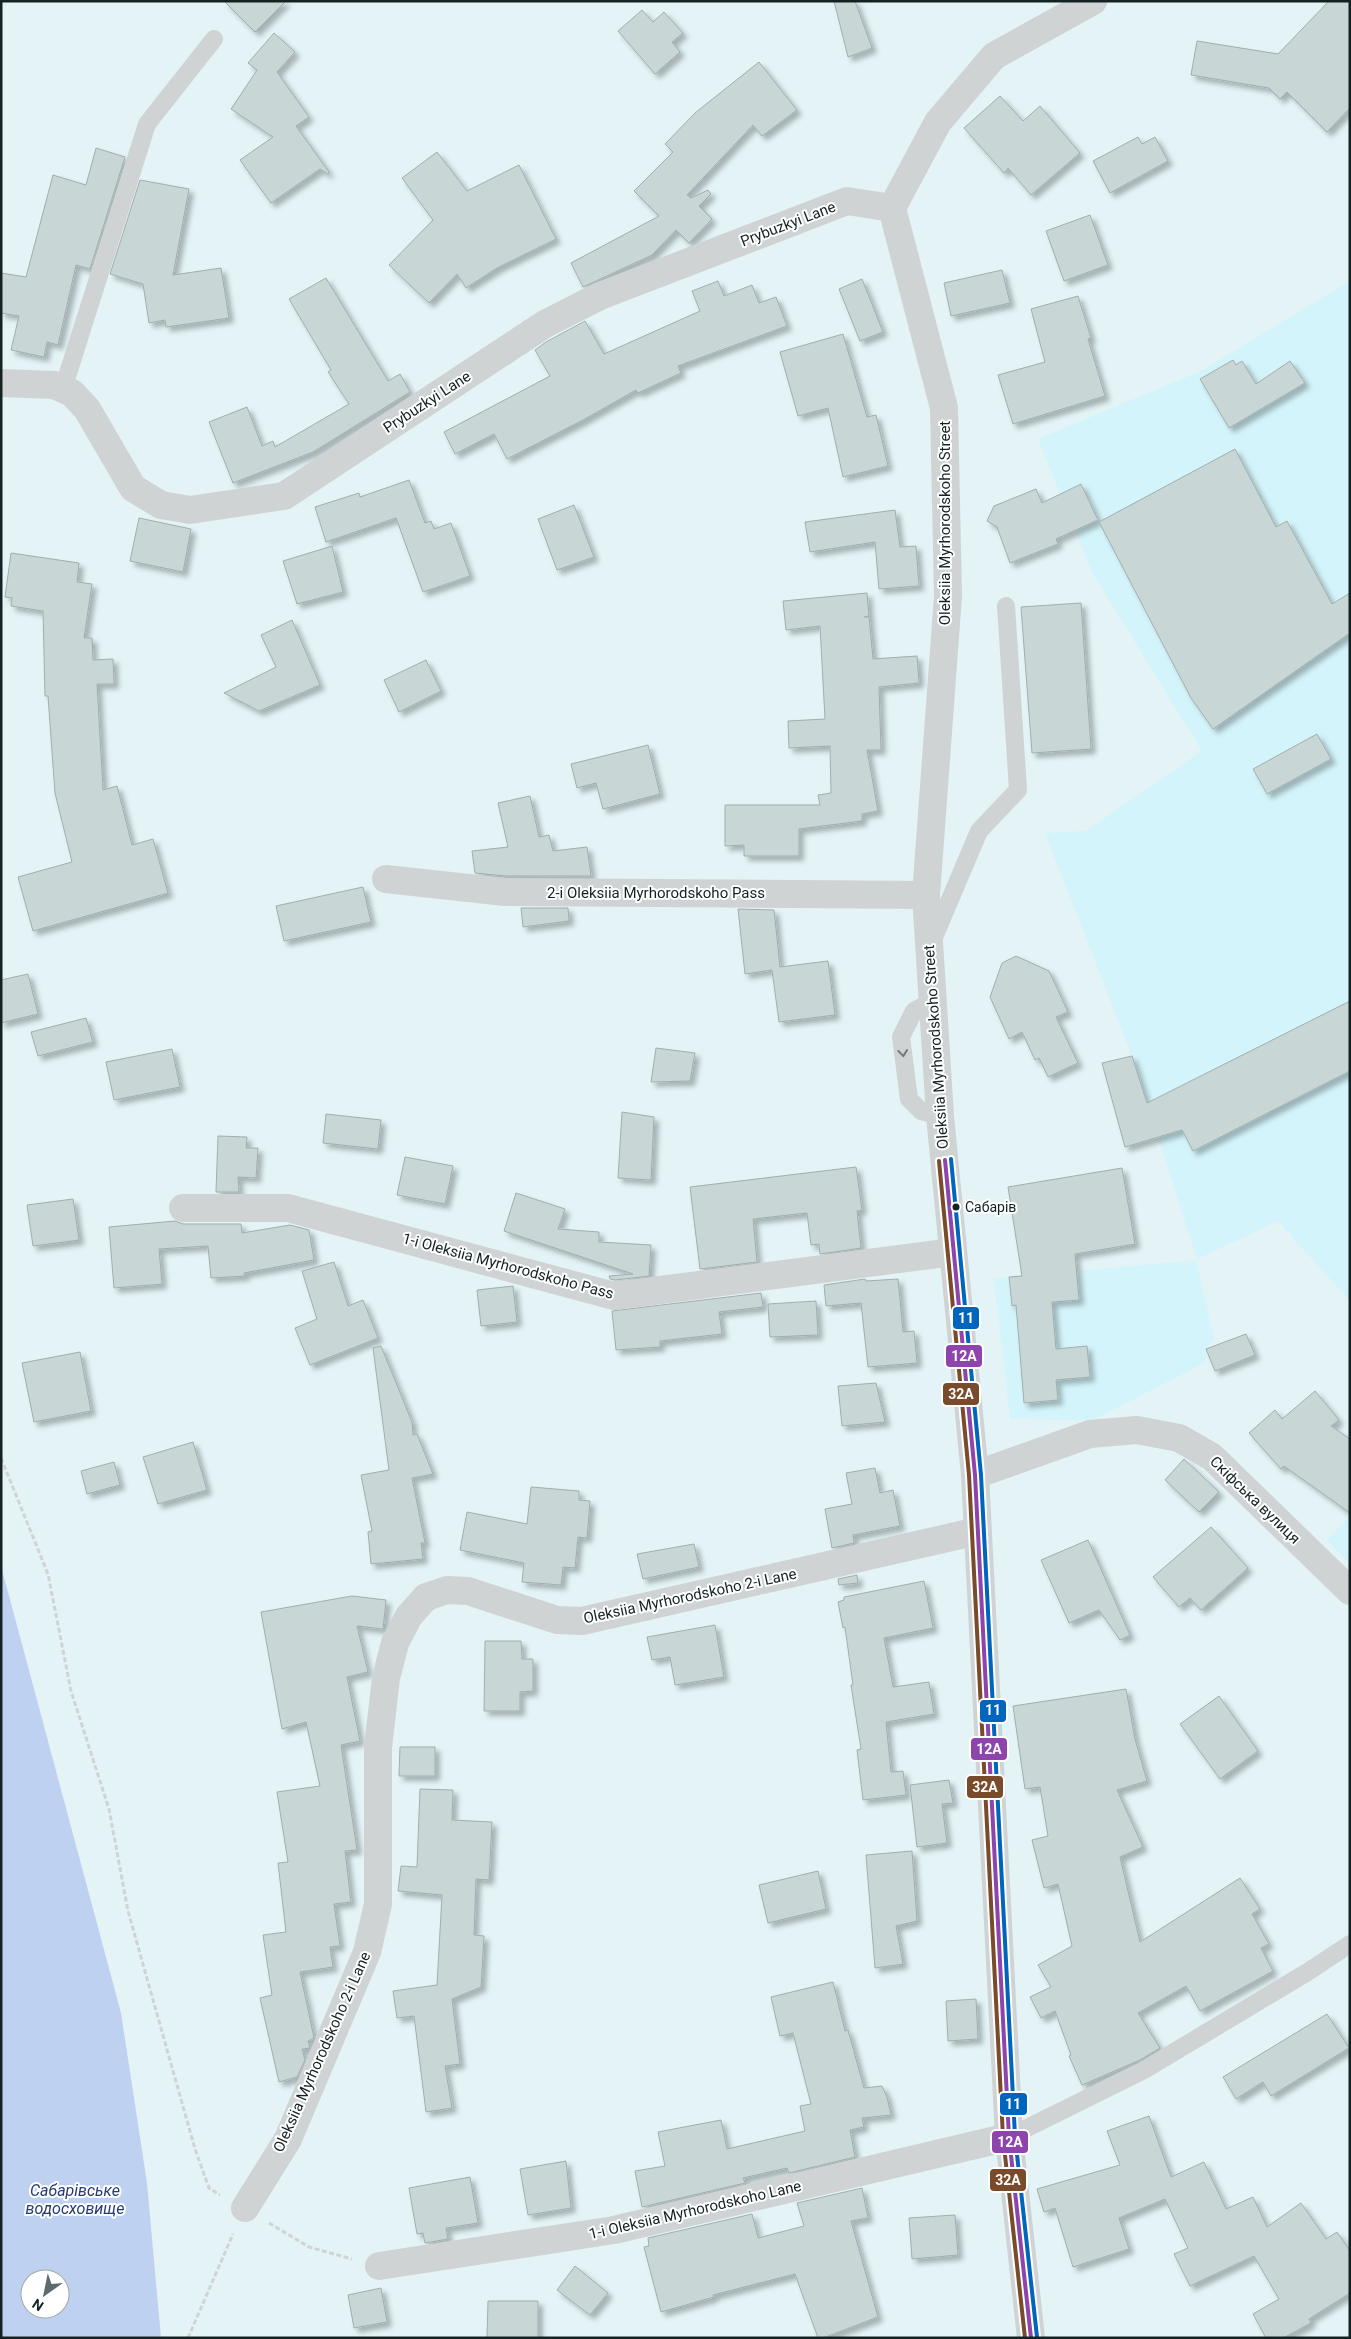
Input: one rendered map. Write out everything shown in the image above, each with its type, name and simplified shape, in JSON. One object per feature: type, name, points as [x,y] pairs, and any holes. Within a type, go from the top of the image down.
[{"type":"street","points":[[892,208],[938,122],[994,56],[1093,1]]},
{"type":"street","name":"Prybuzkyi Lane","points":[[1,383],[54,385],[72,393],[87,409],[133,488],[160,505],[190,510],[284,496],[545,324],[600,296],[847,201],[892,208]]},
{"type":"street","name":"Oleksiia Myrhorodskoho Street","points":[[892,208],[944,408],[948,596],[926,895],[940,1116],[975,1475],[1009,2137],[1031,2338]]},
{"type":"street","name":"2-i Oleksiia Myrhorodskoho Pass","points":[[386,878],[505,892],[926,895]]},
{"type":"street","name":"1-i Oleksiia Myrhorodskoho Pass","points":[[183,1208],[288,1208],[614,1296],[953,1252]]},
{"type":"street","name":"Скіфська вулиця","points":[[975,1475],[1090,1434],[1137,1430],[1179,1438],[1212,1457],[1350,1591]]},
{"type":"street","name":"Oleksiia Myrhorodskoho 2-i Lane","points":[[245,2208],[288,2139],[367,1952],[378,1904],[378,1747],[386,1678],[395,1643],[409,1616],[426,1597],[446,1590],[468,1591],[557,1620],[582,1621],[978,1531]]},
{"type":"street","name":"1-i Oleksiia Myrhorodskoho Lane","points":[[379,2266],[614,2230],[1009,2137]]},
{"type":"lane","points":[[63,389],[147,124],[214,39]]},
{"type":"lane","points":[[929,950],[979,831],[1018,790],[1006,606]]},
{"type":"lane","points":[[1009,2137],[1144,2070],[1306,1973],[1350,1944]]},
{"type":"path","points":[[1,1458],[48,1574],[71,1691],[109,1809],[128,1911],[195,2149],[209,2188],[309,2247],[379,2266]]},
{"type":"path","points":[[188,2338],[245,2208]]},
{"type":"shaded area","points":[[1350,281],[1350,1301],[1278,1221],[1197,1259],[1132,1056],[1045,833],[1086,831],[1202,751],[1092,572],[1038,439],[1201,371]]},
{"type":"shaded area","points":[[1196,1260],[1214,1339],[1206,1349],[1206,1362],[1093,1420],[1010,1419],[994,1279]]},
{"type":"shaded area","points":[[1350,1515],[1350,1564],[1327,1541]]},
{"type":"water","name":"Сабарівське водосховище","points":[[1,1566],[121,2013],[147,2183],[161,2338],[1,2338]]},
{"type":"building","points":[[224,1],[286,1],[255,32]]},
{"type":"building","points":[[834,1],[855,1],[872,48],[848,57]]},
{"type":"building","points":[[1329,1],[1350,1],[1350,108],[1327,132],[1287,92],[1280,99],[1269,88],[1191,75],[1197,41],[1278,54]]},
{"type":"building","points":[[642,10],[653,22],[664,12],[683,33],[672,42],[680,52],[655,74],[618,31]]},
{"type":"building","points":[[274,33],[295,52],[277,72],[309,117],[296,126],[329,172],[328,174],[320,169],[271,203],[240,160],[273,137],[231,109],[257,70],[248,63]]},
{"type":"building","points":[[759,62],[797,110],[762,136],[753,125],[687,195],[691,198],[708,190],[711,194],[699,206],[712,219],[689,243],[676,230],[652,255],[583,287],[571,263],[659,216],[634,191],[673,152],[665,144],[695,113]]},
{"type":"building","points":[[1000,96],[1023,121],[1040,106],[1080,153],[1031,195],[1008,168],[1004,173],[964,128]]},
{"type":"building","points":[[1138,137],[1142,144],[1155,137],[1168,161],[1110,193],[1093,161]]},
{"type":"building","points":[[96,148],[125,157],[90,269],[76,265],[58,345],[47,342],[44,357],[11,350],[19,316],[1,313],[1,273],[26,277],[53,175],[86,185]]},
{"type":"building","points":[[437,152],[467,191],[519,165],[556,239],[497,268],[466,288],[457,274],[429,303],[389,265],[433,220],[402,178]]},
{"type":"building","points":[[140,180],[189,189],[173,275],[221,268],[229,318],[166,327],[165,320],[149,323],[143,284],[110,274]]},
{"type":"building","points":[[1090,215],[1108,265],[1064,281],[1046,231]]},
{"type":"building","points":[[1002,270],[1010,303],[951,316],[944,283]]},
{"type":"building","points":[[326,278],[388,381],[400,374],[410,392],[313,452],[233,483],[209,422],[247,407],[262,446],[273,441],[275,447],[349,404],[328,372],[331,370],[289,299]]},
{"type":"building","points":[[862,279],[883,332],[860,341],[839,289]]},
{"type":"building","points":[[718,281],[724,296],[752,285],[759,303],[776,297],[787,326],[678,366],[681,373],[638,393],[636,390],[507,459],[494,434],[455,454],[444,432],[550,376],[535,350],[546,342],[585,321],[604,354],[700,311],[692,291]]},
{"type":"building","points":[[1078,296],[1091,338],[1088,339],[1105,396],[1013,424],[998,375],[1045,362],[1031,309]]},
{"type":"building","points":[[843,334],[867,417],[876,415],[888,466],[843,477],[828,408],[798,416],[780,352]]},
{"type":"building","points":[[1233,360],[1236,365],[1242,361],[1256,384],[1290,361],[1305,383],[1229,428],[1200,379]]},
{"type":"building","points":[[1235,449],[1276,527],[1287,521],[1332,604],[1350,593],[1350,633],[1213,729],[1191,698],[1099,522]]},
{"type":"building","points":[[409,480],[425,523],[431,521],[434,529],[451,523],[470,576],[423,592],[396,518],[326,542],[315,507],[359,493],[360,497]]},
{"type":"building","points":[[1081,484],[1098,520],[1056,539],[1058,544],[1010,563],[997,527],[987,521],[994,506],[1036,489],[1042,503]]},
{"type":"building","points":[[574,505],[594,557],[557,570],[538,519]]},
{"type":"building","points":[[895,510],[900,547],[916,546],[919,586],[879,589],[875,542],[810,552],[805,522]]},
{"type":"building","points":[[139,518],[191,529],[183,572],[130,561]]},
{"type":"building","points":[[332,546],[343,592],[297,604],[283,561]]},
{"type":"building","points":[[11,553],[79,563],[77,582],[92,584],[84,638],[92,638],[93,660],[113,659],[114,684],[97,684],[103,790],[117,786],[132,845],[153,839],[168,893],[33,931],[18,877],[72,862],[55,793],[48,696],[45,696],[43,611],[11,606],[12,598],[5,597]]},
{"type":"building","points":[[867,593],[869,616],[864,617],[869,617],[873,659],[917,656],[919,683],[879,687],[881,750],[867,750],[878,811],[862,814],[862,821],[799,829],[799,856],[744,856],[744,845],[725,846],[725,805],[820,805],[818,795],[831,793],[830,746],[789,748],[788,721],[825,719],[820,626],[786,630],[783,601]]},
{"type":"building","points":[[1081,603],[1091,749],[1032,753],[1021,607]]},
{"type":"building","points":[[292,620],[320,685],[259,711],[224,693],[276,667],[261,635]]},
{"type":"building","points":[[426,660],[441,691],[399,712],[384,680]]},
{"type":"building","points":[[1317,734],[1331,759],[1267,794],[1253,769]]},
{"type":"building","points":[[648,745],[660,794],[603,809],[596,783],[577,788],[571,764]]},
{"type":"building","points":[[530,796],[539,837],[549,835],[553,851],[587,847],[591,876],[506,876],[475,873],[472,851],[508,847],[498,803]]},
{"type":"building","points":[[363,887],[371,922],[284,941],[276,906]]},
{"type":"building","points":[[521,908],[568,908],[569,921],[523,927]]},
{"type":"building","points":[[738,909],[774,910],[780,967],[828,961],[835,1015],[779,1022],[772,970],[745,974]]},
{"type":"building","points":[[1016,956],[1049,971],[1068,1012],[1056,1017],[1078,1063],[1048,1077],[1039,1058],[1035,1060],[1022,1032],[1009,1039],[990,997],[1002,963]]},
{"type":"building","points":[[28,974],[38,1014],[1,1023],[1,980]]},
{"type":"building","points":[[1350,1001],[1350,1071],[1193,1151],[1182,1130],[1125,1147],[1102,1063],[1132,1056],[1147,1103]]},
{"type":"building","points":[[86,1018],[93,1042],[38,1056],[31,1032]]},
{"type":"building","points":[[656,1048],[695,1053],[690,1081],[651,1082]]},
{"type":"building","points":[[172,1049],[180,1087],[114,1100],[106,1062]]},
{"type":"building","points":[[622,1112],[654,1117],[651,1180],[618,1178]]},
{"type":"building","points":[[326,1114],[381,1120],[378,1149],[323,1143]]},
{"type":"building","points":[[218,1136],[247,1137],[246,1148],[258,1148],[256,1178],[238,1177],[239,1192],[216,1192]]},
{"type":"building","points":[[405,1157],[453,1166],[445,1204],[397,1195]]},
{"type":"building","points":[[856,1167],[862,1210],[857,1211],[861,1248],[820,1254],[819,1244],[811,1245],[807,1213],[753,1219],[757,1262],[700,1269],[690,1187]]},
{"type":"building","points":[[1122,1168],[1135,1244],[1075,1254],[1079,1300],[1052,1302],[1056,1349],[1087,1346],[1090,1377],[1056,1380],[1058,1400],[1024,1403],[1016,1305],[1012,1306],[1009,1277],[1022,1276],[1008,1187]]},
{"type":"building","points":[[516,1193],[565,1209],[558,1229],[599,1232],[599,1242],[651,1245],[649,1276],[610,1279],[609,1276],[633,1274],[504,1231]]},
{"type":"building","points":[[73,1199],[79,1240],[33,1246],[27,1205]]},
{"type":"building","points":[[175,1221],[183,1224],[241,1224],[242,1233],[290,1225],[309,1230],[314,1260],[244,1273],[245,1276],[211,1278],[208,1246],[159,1249],[162,1284],[114,1288],[109,1227]]},
{"type":"building","points":[[334,1262],[348,1306],[363,1300],[378,1338],[310,1365],[295,1328],[317,1319],[302,1271]]},
{"type":"building","points":[[865,1279],[866,1281],[898,1279],[903,1332],[914,1331],[917,1363],[868,1367],[861,1303],[826,1306],[824,1285]]},
{"type":"building","points":[[513,1286],[517,1322],[481,1326],[477,1290]]},
{"type":"building","points":[[761,1293],[763,1307],[719,1312],[722,1334],[660,1341],[660,1347],[616,1350],[612,1311]]},
{"type":"building","points":[[816,1301],[818,1335],[770,1337],[768,1304]]},
{"type":"building","points":[[1246,1334],[1255,1355],[1215,1371],[1206,1349]]},
{"type":"building","points":[[381,1346],[412,1422],[413,1435],[417,1434],[433,1474],[412,1478],[425,1543],[421,1543],[423,1559],[371,1564],[368,1532],[372,1531],[361,1475],[389,1470],[373,1348]]},
{"type":"building","points":[[80,1352],[91,1411],[34,1422],[22,1363]]},
{"type":"building","points":[[876,1383],[885,1422],[842,1426],[838,1386]]},
{"type":"building","points":[[1315,1391],[1339,1420],[1331,1426],[1350,1439],[1350,1513],[1284,1466],[1281,1469],[1249,1433],[1275,1410],[1282,1419]]},
{"type":"building","points":[[193,1442],[207,1490],[158,1504],[143,1457]]},
{"type":"building","points":[[1184,1459],[1219,1492],[1199,1512],[1165,1480]]},
{"type":"building","points":[[114,1462],[120,1485],[87,1494],[81,1471]]},
{"type":"building","points":[[875,1468],[880,1493],[893,1490],[900,1526],[853,1535],[854,1543],[832,1548],[825,1509],[852,1504],[846,1473]]},
{"type":"building","points":[[531,1487],[579,1491],[579,1500],[590,1501],[587,1538],[578,1537],[575,1568],[563,1567],[561,1585],[522,1582],[524,1563],[460,1550],[467,1512],[527,1524]]},
{"type":"building","points":[[1211,1527],[1248,1568],[1201,1610],[1190,1598],[1179,1607],[1153,1577]]},
{"type":"building","points":[[1088,1540],[1130,1635],[1120,1640],[1099,1610],[1069,1623],[1041,1560]]},
{"type":"building","points":[[694,1544],[699,1567],[643,1579],[637,1554]]},
{"type":"building","points":[[857,1575],[858,1583],[839,1585],[838,1579]]},
{"type":"building","points":[[924,1581],[933,1628],[884,1638],[893,1687],[929,1682],[934,1714],[886,1722],[891,1772],[903,1771],[906,1795],[863,1800],[857,1750],[861,1749],[851,1685],[853,1685],[845,1627],[843,1628],[838,1602],[844,1600],[844,1597]]},
{"type":"building","points":[[352,1596],[386,1600],[383,1629],[357,1626],[368,1672],[347,1677],[360,1741],[341,1745],[357,1850],[345,1851],[351,1902],[334,1904],[340,1946],[330,1947],[333,1967],[300,1972],[314,2038],[308,2041],[310,2048],[302,2049],[305,2060],[297,2077],[279,2082],[260,1998],[272,1995],[263,1935],[286,1932],[278,1863],[288,1862],[277,1792],[320,1786],[306,1722],[282,1729],[261,1612]]},
{"type":"building","points":[[715,1625],[724,1677],[675,1685],[670,1657],[652,1660],[647,1637]]},
{"type":"building","points":[[485,1641],[521,1641],[522,1659],[533,1659],[533,1691],[520,1692],[520,1711],[484,1711]]},
{"type":"building","points":[[1126,1689],[1135,1739],[1147,1781],[1117,1790],[1143,1847],[1120,1857],[1140,1942],[1240,1878],[1260,1909],[1252,1914],[1269,1944],[1261,1948],[1273,1971],[1200,2011],[1186,1986],[1138,2013],[1160,2048],[1140,2060],[1082,2085],[1069,2056],[1071,2055],[1055,2011],[1041,2018],[1030,1997],[1051,1987],[1038,1965],[1072,1946],[1058,1884],[1044,1888],[1032,1840],[1048,1836],[1040,1787],[1025,1789],[1013,1706]]},
{"type":"building","points":[[1219,1696],[1258,1751],[1220,1779],[1180,1724]]},
{"type":"building","points":[[400,1747],[435,1747],[435,1776],[399,1776]]},
{"type":"building","points":[[949,1780],[953,1803],[942,1804],[947,1843],[917,1847],[910,1785]]},
{"type":"building","points":[[420,1789],[453,1790],[452,1820],[492,1822],[489,1880],[476,1879],[474,1935],[484,1936],[481,1987],[452,1999],[460,2064],[445,2066],[452,2108],[426,2112],[414,2016],[397,2018],[393,1991],[437,1985],[442,1895],[398,1891],[401,1866],[417,1867]]},
{"type":"building","points":[[912,1851],[917,1921],[896,1926],[903,1964],[875,1968],[866,1855]]},
{"type":"building","points":[[818,1871],[826,1909],[768,1923],[759,1885]]},
{"type":"building","points":[[833,1982],[845,2031],[848,2030],[864,2088],[882,2086],[887,2097],[891,2115],[862,2118],[864,2127],[850,2130],[855,2157],[789,2173],[787,2168],[743,2178],[745,2183],[642,2207],[635,2171],[665,2166],[658,2132],[721,2120],[727,2149],[805,2131],[800,2106],[811,2104],[793,2033],[780,2036],[771,1997]]},
{"type":"building","points":[[976,1999],[978,2039],[948,2041],[946,2001]]},
{"type":"building","points":[[1327,2014],[1349,2048],[1271,2096],[1263,2082],[1236,2099],[1223,2077]]},
{"type":"building","points":[[1149,2116],[1171,2177],[1204,2162],[1226,2209],[1253,2197],[1267,2227],[1301,2203],[1326,2239],[1337,2232],[1350,2251],[1350,2293],[1309,2319],[1311,2323],[1283,2338],[1266,2338],[1253,2314],[1279,2299],[1254,2256],[1190,2286],[1174,2254],[1188,2248],[1165,2199],[1119,2218],[1129,2249],[1073,2267],[1055,2208],[1044,2212],[1037,2189],[1120,2165],[1107,2131]]},
{"type":"building","points":[[566,2161],[571,2208],[528,2215],[520,2169]]},
{"type":"building","points":[[470,2177],[478,2223],[446,2228],[448,2239],[425,2243],[423,2233],[417,2234],[409,2188]]},
{"type":"building","points":[[862,2188],[868,2218],[851,2221],[878,2317],[823,2338],[818,2338],[795,2274],[713,2295],[714,2297],[661,2312],[644,2247],[649,2246],[648,2238],[752,2214],[758,2238],[804,2226],[797,2203]]},
{"type":"building","points":[[955,2215],[958,2255],[912,2259],[909,2218]]},
{"type":"building","points":[[575,2266],[608,2293],[590,2315],[557,2290]]},
{"type":"building","points":[[381,2288],[387,2322],[354,2328],[348,2295]]},
{"type":"building","points":[[488,2301],[538,2301],[538,2338],[487,2338]]},
{"type":"transit line","name":"11","points":[[951,1159],[981,1475],[1015,2136],[1037,2337]]},
{"type":"transit line","name":"12А","points":[[945,1160],[975,1475],[1009,2137],[1031,2338]]},
{"type":"transit line","name":"32А","points":[[939,1161],[969,1475],[1003,2137],[1025,2338]]},
{"type":"place","name":"Сабарів","points":[[956,1207]]}]
